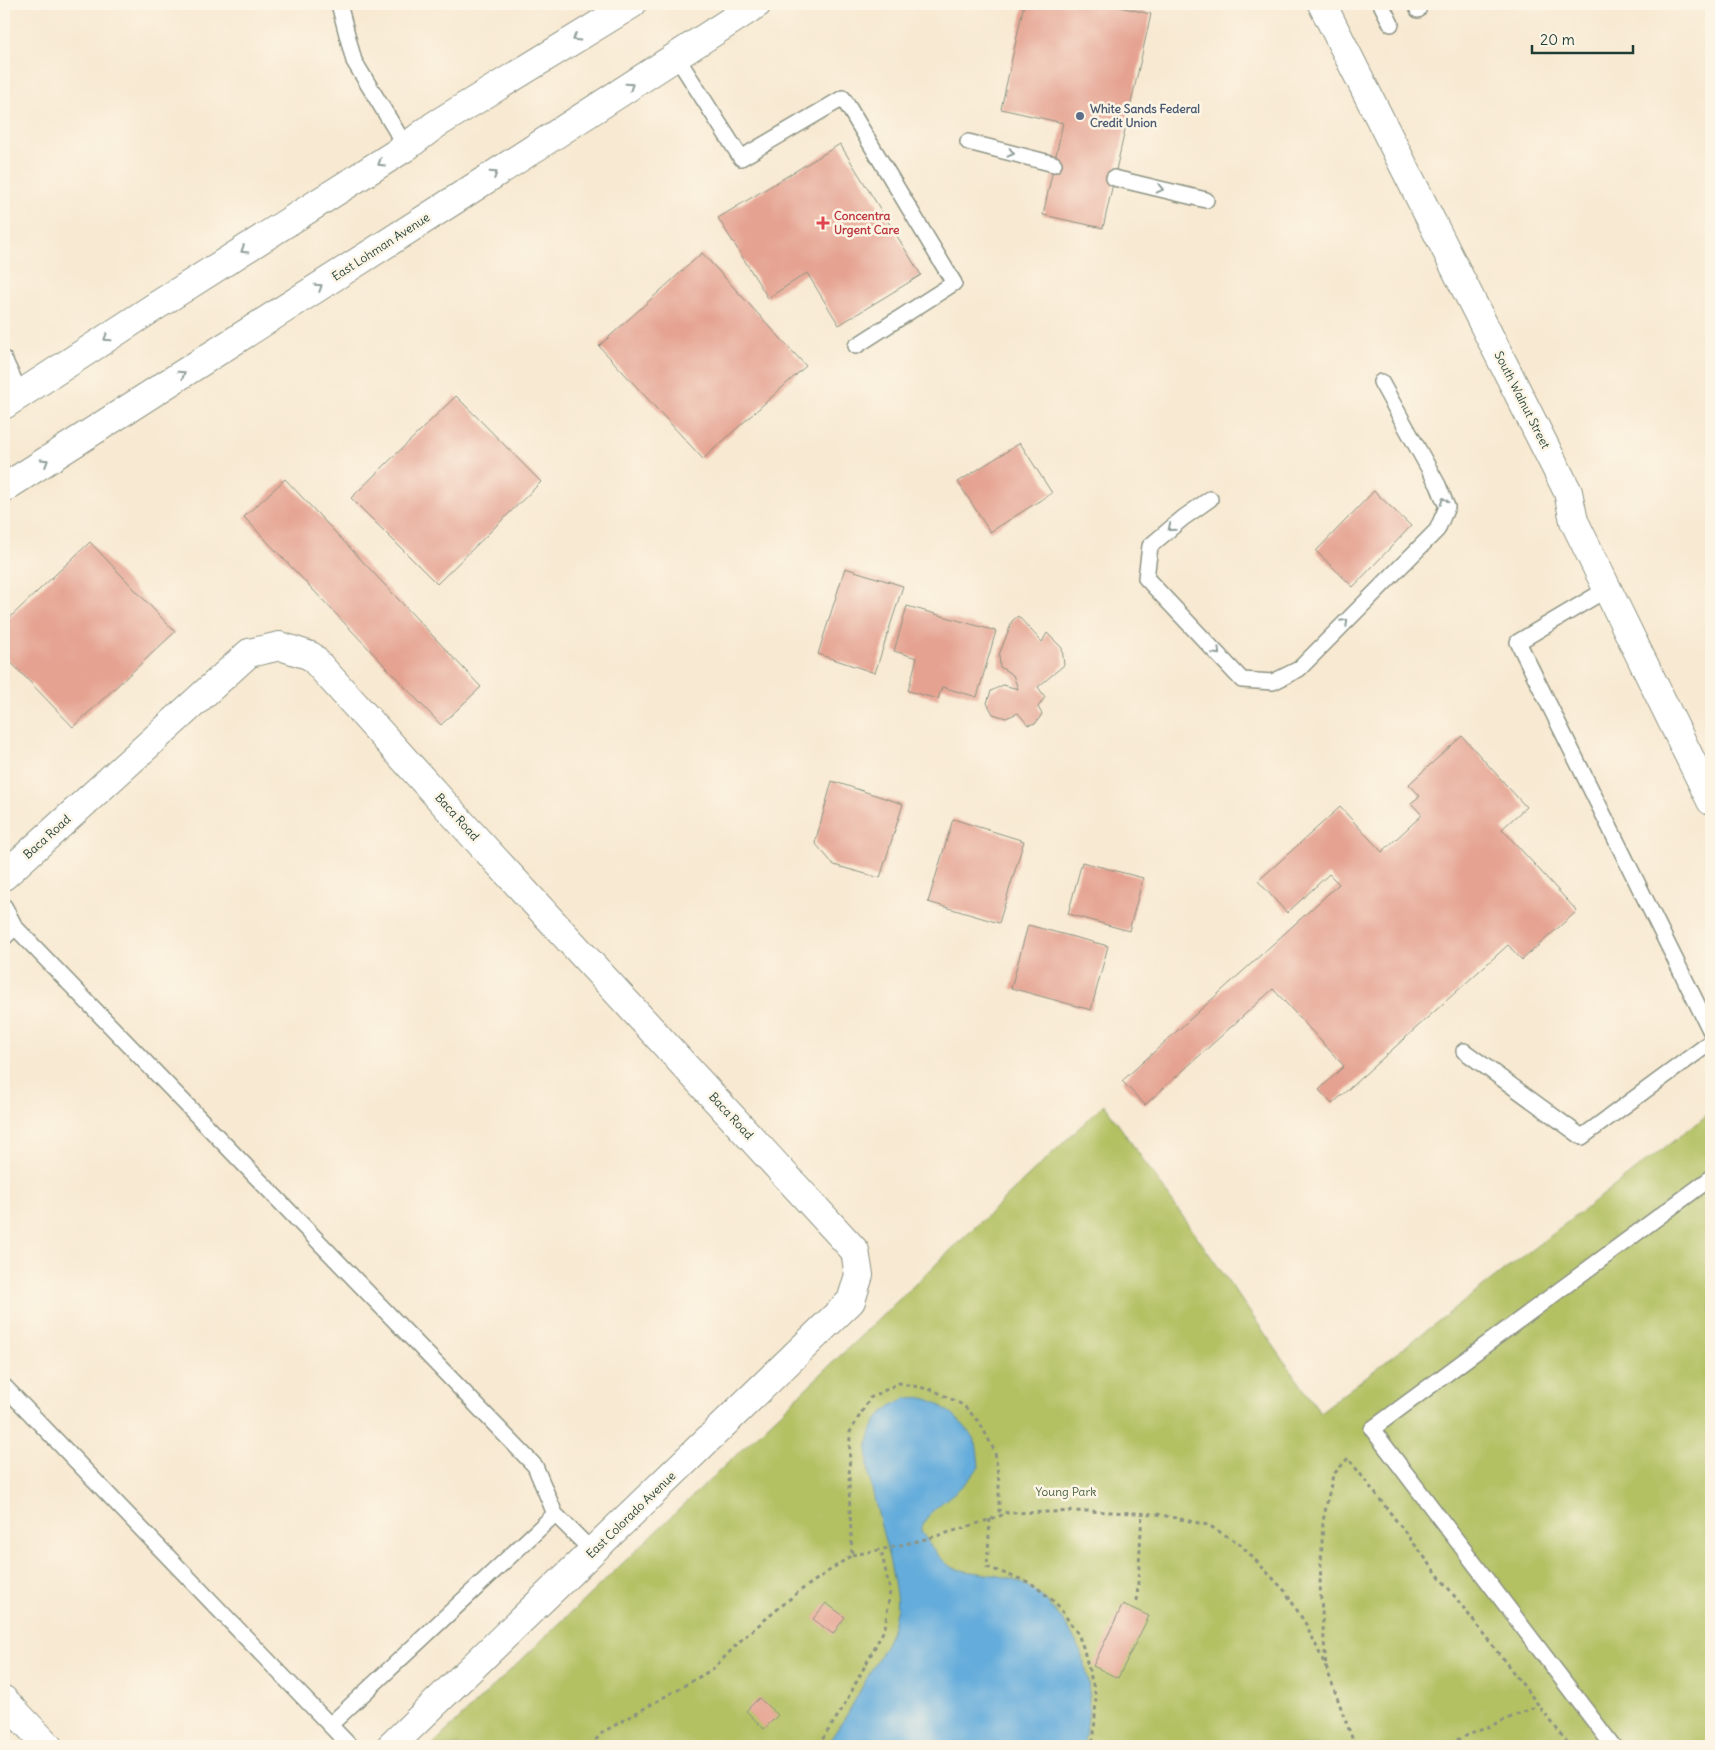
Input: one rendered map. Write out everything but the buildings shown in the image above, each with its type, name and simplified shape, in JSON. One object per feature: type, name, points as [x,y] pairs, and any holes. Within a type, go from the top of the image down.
[{"type":"street","name":"East Lohman Avenue","points":[[4,488],[757,4]]},
{"type":"street","name":"South Walnut Street","points":[[1322,4],[1568,492],[1574,522],[1711,801]]},
{"type":"street","points":[[12,400],[406,147],[435,125],[615,8]]},
{"type":"street","name":"Baca Road","points":[[4,876],[249,653],[280,646],[311,656],[468,830],[855,1251],[859,1275]]},
{"type":"street","name":"East Colorado Avenue","points":[[392,1746],[852,1301],[859,1275]]},
{"type":"street","points":[[4,1700],[48,1746]]},
{"type":"lane","points":[[339,4],[354,61],[406,147]]},
{"type":"lane","points":[[1382,4],[1391,24]]},
{"type":"lane","points":[[676,56],[741,158],[843,98],[954,283],[856,346]]},
{"type":"lane","points":[[968,142],[1054,164]]},
{"type":"lane","points":[[1114,178],[1206,200]]},
{"type":"lane","points":[[4,359],[12,400]]},
{"type":"lane","points":[[1210,499],[1183,518],[1150,546],[1146,578],[1242,680],[1273,682],[1298,669],[1437,530],[1447,507],[1438,485],[1381,382]]},
{"type":"lane","points":[[1607,589],[1518,642],[1711,1032]]},
{"type":"lane","points":[[4,906],[15,926],[535,1466],[555,1514],[593,1552]]},
{"type":"lane","points":[[4,938],[15,926]]},
{"type":"lane","points":[[1464,1051],[1582,1137],[1711,1042]]},
{"type":"lane","points":[[1614,1746],[1372,1429],[1711,1178]]},
{"type":"lane","points":[[4,1386],[350,1746]]},
{"type":"lane","points":[[330,1725],[555,1514]]},
{"type":"path","points":[[852,1555],[849,1489],[850,1432],[870,1398],[899,1383],[933,1390],[963,1405],[980,1423],[995,1452],[999,1511],[1157,1514],[1208,1525],[1239,1543],[1285,1591],[1307,1626],[1326,1667],[1355,1746]]},
{"type":"path","points":[[1326,1667],[1320,1584],[1323,1521],[1333,1475],[1348,1458],[1570,1746]]},
{"type":"path","points":[[590,1746],[603,1732],[713,1669],[743,1638],[790,1599],[852,1555],[882,1550],[933,1537],[1009,1512]]},
{"type":"path","points":[[1137,1601],[1142,1514]]},
{"type":"path","points":[[990,1519],[987,1567],[1031,1583],[1056,1603],[1078,1634],[1096,1696],[1094,1736],[1091,1746]]},
{"type":"path","points":[[818,1746],[841,1711],[885,1628],[890,1591],[882,1550]]},
{"type":"path","points":[[1442,1746],[1538,1706]]},
{"type":"green space","name":"Young Park","points":[[1104,1104],[1320,1412],[1711,1112],[1711,1746],[431,1746]]},
{"type":"water","points":[[907,1398],[930,1400],[946,1409],[973,1437],[978,1455],[979,1467],[965,1483],[932,1511],[923,1524],[921,1531],[944,1562],[954,1568],[1004,1577],[1024,1584],[1035,1591],[1054,1610],[1076,1642],[1087,1674],[1089,1709],[1083,1746],[826,1746],[848,1713],[888,1640],[893,1626],[897,1607],[896,1594],[872,1490],[868,1450],[869,1438],[879,1417],[891,1406]]},
{"type":"place","name":"White Sands Federal Credit Union","points":[[1080,116]]},
{"type":"place","name":"Concentra Urgent Care","points":[[823,223]]}]
